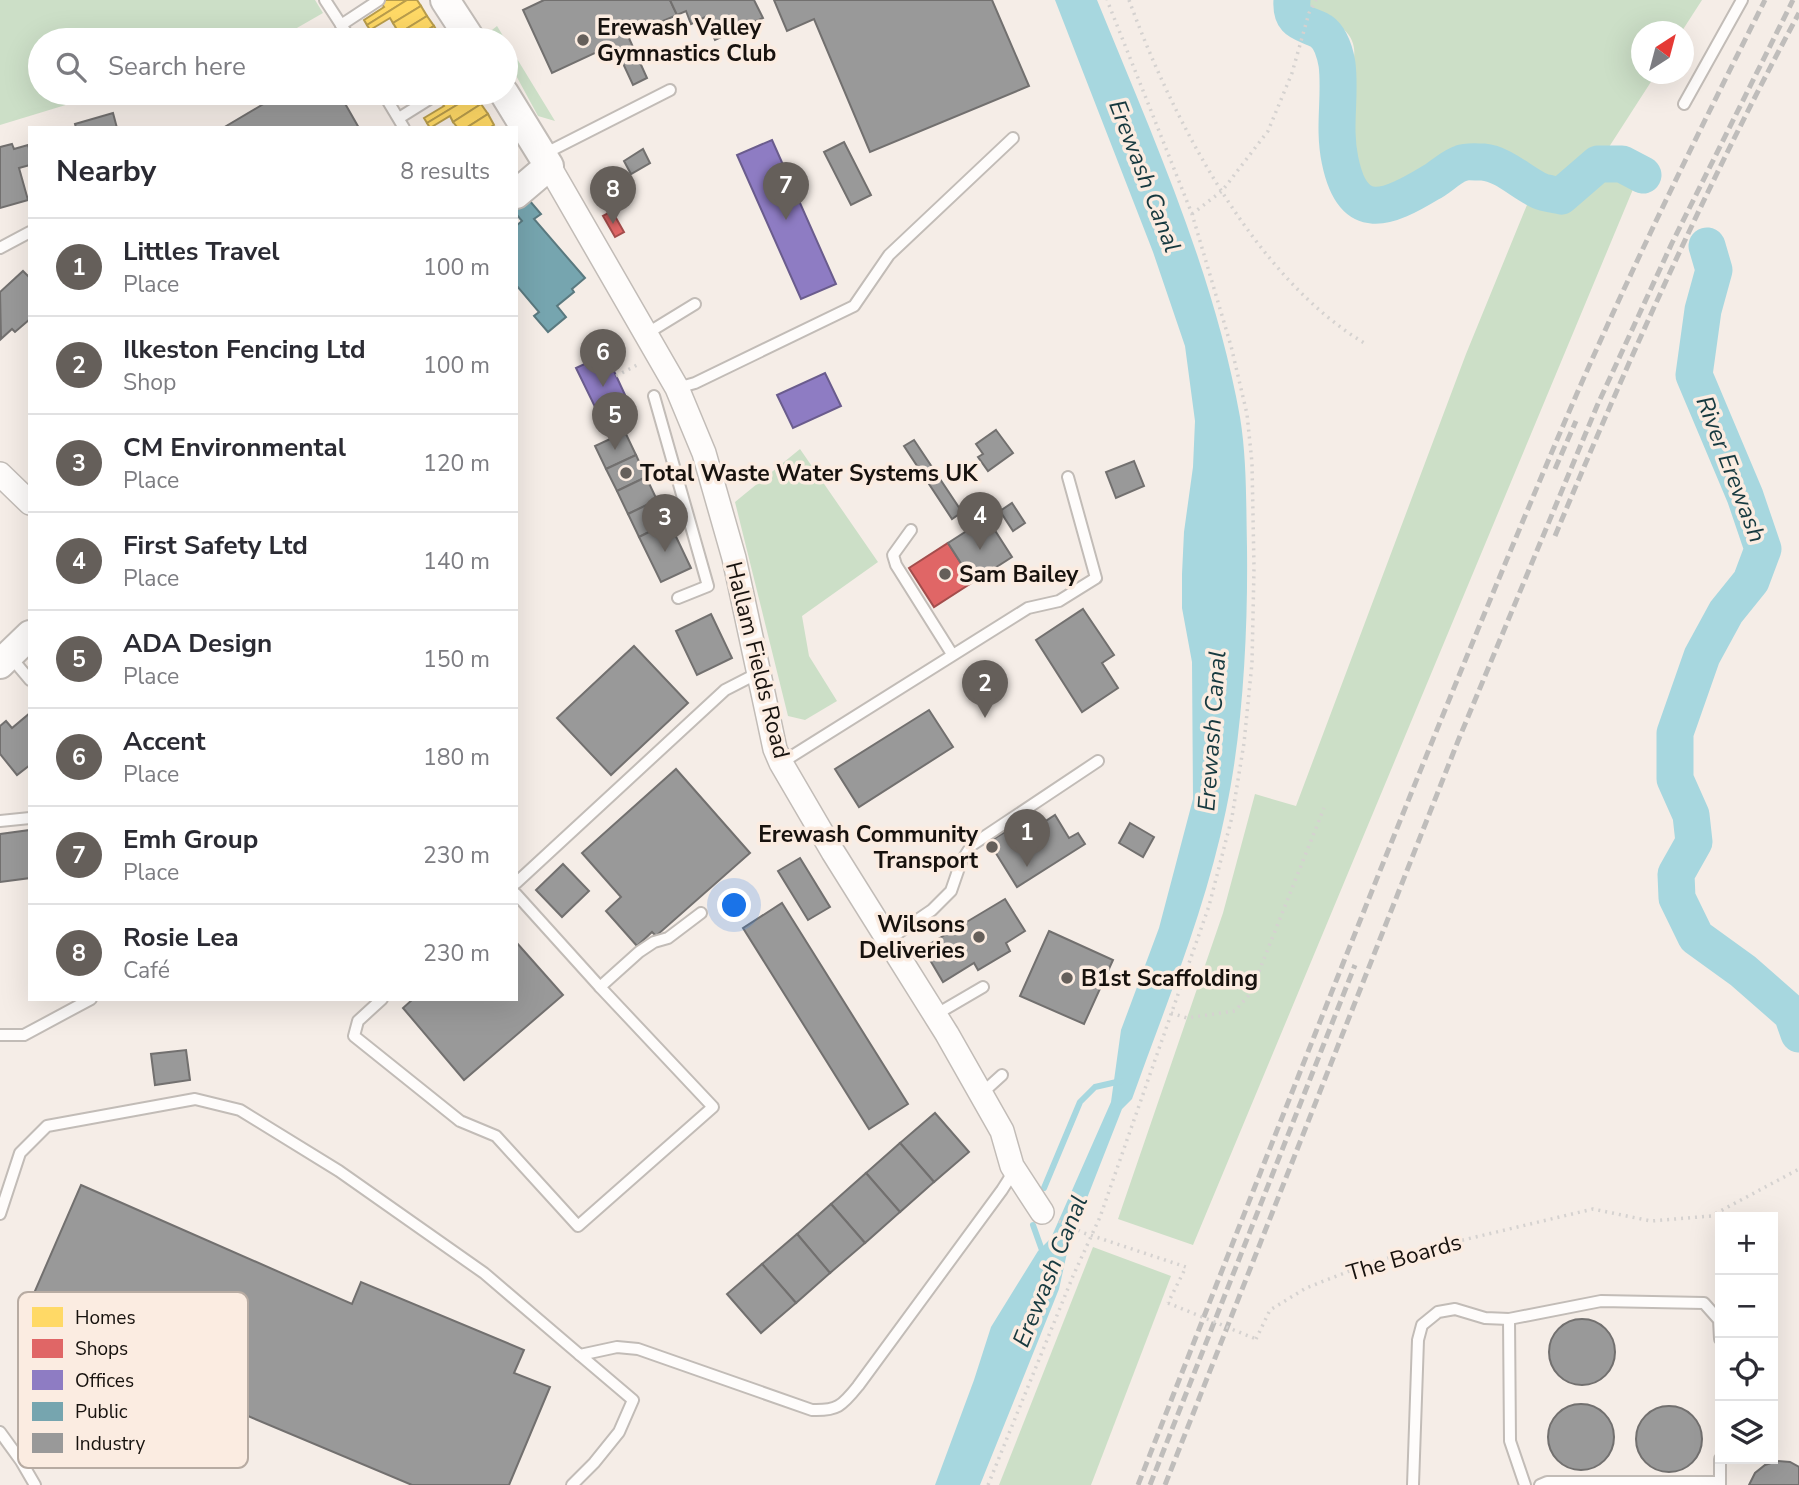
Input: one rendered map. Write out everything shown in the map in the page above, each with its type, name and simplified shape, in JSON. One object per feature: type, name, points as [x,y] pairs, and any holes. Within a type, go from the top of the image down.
[{"type":"street","points":[[445,0],[463,28]]},
{"type":"street","name":"Hallam Fields Road","points":[[511,105],[677,388],[704,453],[734,558],[773,738],[781,763],[981,1094],[1002,1131],[1012,1166],[1047,1215]]},
{"type":"street","points":[[518,192],[545,160]]},
{"type":"street","points":[[0,474],[28,501]]},
{"type":"street","points":[[4,659],[28,637]]},
{"type":"lane","points":[[325,0],[343,28]]},
{"type":"lane","points":[[341,25],[379,0]]},
{"type":"lane","points":[[1684,104],[1742,0]]},
{"type":"lane","points":[[545,160],[572,138],[670,90]]},
{"type":"lane","points":[[390,105],[401,123],[424,105]]},
{"type":"lane","points":[[677,388],[695,383],[853,306],[889,255],[1013,138]]},
{"type":"lane","points":[[0,247],[28,233]]},
{"type":"lane","points":[[646,334],[695,304]]},
{"type":"lane","points":[[654,396],[708,586],[678,598]]},
{"type":"lane","points":[[781,763],[1028,608],[1059,601],[1096,578],[1068,477]]},
{"type":"lane","points":[[911,530],[893,555],[895,565],[953,654]]},
{"type":"lane","points":[[4,659],[28,678]]},
{"type":"lane","points":[[518,881],[725,690],[760,672]]},
{"type":"lane","points":[[888,940],[932,910],[951,891],[961,862],[972,845],[1098,761]]},
{"type":"lane","points":[[0,821],[28,818]]},
{"type":"lane","points":[[380,1001],[358,1021],[354,1036],[460,1121],[496,1136],[578,1226],[713,1107],[518,896]]},
{"type":"lane","points":[[600,987],[639,952],[654,942],[668,938],[701,913]]},
{"type":"lane","points":[[934,1015],[983,986]]},
{"type":"lane","points":[[0,1035],[24,1035],[87,1001]]},
{"type":"lane","points":[[981,1094],[1002,1076]]},
{"type":"lane","points":[[0,1214],[20,1153],[47,1126],[195,1099],[240,1110],[339,1171],[484,1272],[633,1400],[619,1432],[572,1485]]},
{"type":"lane","points":[[580,1355],[617,1347],[638,1349],[812,1410],[832,1410],[845,1402],[866,1376],[1002,1190],[1009,1179],[1012,1166]]},
{"type":"lane","points":[[1413,1485],[1418,1340],[1422,1325],[1438,1312],[1455,1309],[1485,1318],[1509,1319],[1601,1301],[1704,1303],[1719,1320],[1720,1338]]},
{"type":"lane","points":[[1509,1319],[1510,1441],[1525,1485]]},
{"type":"lane","points":[[0,1432],[18,1457]]},
{"type":"lane","points":[[1540,1485],[1547,1482],[1720,1484],[1720,1464]]},
{"type":"lane","points":[[25,1468],[35,1485]]},
{"type":"path","points":[[988,1485],[1090,1235],[1100,1217],[1209,906],[1232,817],[1244,743],[1252,663],[1252,463],[1247,414],[1231,346],[1192,214],[1107,0]]},
{"type":"path","points":[[1129,0],[1182,122],[1222,191],[1256,241],[1285,275],[1343,330],[1366,344]]},
{"type":"path","points":[[1192,214],[1222,191],[1268,131],[1292,73],[1309,13],[1316,0]]},
{"type":"path","points":[[1171,1013],[1187,1018],[1235,1011],[1250,994],[1324,808]]},
{"type":"path","name":"The Boards","points":[[1090,1235],[1186,1267],[1168,1303],[1256,1339],[1270,1310],[1306,1287],[1376,1261],[1593,1209],[1651,1221],[1711,1216],[1799,1169]]},
{"type":"path","points":[[1047,1215],[1090,1235]]},
{"type":"green space","points":[[0,0],[315,0],[323,13],[297,28],[28,28],[28,105],[66,105],[0,125]]},
{"type":"green space","points":[[1300,0],[1702,0],[1688,21],[1631,21],[1631,84],[1650,84],[1609,147],[1592,154],[1559,188],[1537,182],[1499,155],[1480,149],[1452,158],[1410,187],[1383,199],[1365,196],[1354,183],[1354,169],[1342,110],[1354,59],[1352,42],[1344,29],[1302,8]]},
{"type":"green space","points":[[518,61],[555,121],[538,116],[518,79]]},
{"type":"green space","points":[[1615,172],[1636,182],[1193,1245],[1118,1219],[1223,913],[1255,794],[1296,806],[1466,354],[1529,200],[1572,203],[1589,194],[1606,176]]},
{"type":"green space","points":[[800,449],[878,562],[802,616],[809,656],[837,701],[805,720],[788,716],[735,502]]},
{"type":"green space","points":[[1093,1247],[1171,1276],[1091,1485],[999,1485]]},
{"type":"water","name":"Erewash Canal","points":[[1055,0],[1097,0],[1160,153],[1198,257],[1229,363],[1244,449],[1247,580],[1243,680],[1237,747],[1218,847],[1184,956],[1132,1099],[1122,1109],[1069,1244],[1059,1289],[980,1485],[935,1485],[991,1327],[1038,1251],[1051,1238],[1111,1102],[1121,1030],[1159,928],[1193,799],[1192,662],[1182,608],[1182,574],[1195,421],[1185,346],[1153,252]]},
{"type":"building: Homes","points":[[385,0],[407,0],[367,25],[364,20],[384,7],[381,3]]},
{"type":"building: Homes","points":[[407,0],[417,0],[421,6],[393,23],[390,18],[373,28],[367,25]]},
{"type":"building: Homes","points":[[421,6],[427,16],[408,28],[396,28],[393,23]]},
{"type":"building: Homes","points":[[427,16],[434,26],[431,28],[408,28]]},
{"type":"building: Homes","points":[[457,105],[427,123],[424,118],[444,106]]},
{"type":"building: Homes","points":[[457,105],[479,105],[453,122],[450,116],[433,126],[427,123]]},
{"type":"building: Homes","points":[[479,105],[488,114],[469,126],[456,126],[453,122]]},
{"type":"building: Homes","points":[[488,114],[494,125],[492,126],[469,126]]},
{"type":"building: Shops","points":[[612,211],[624,232],[615,237],[603,216]]},
{"type":"building: Shops","points":[[948,543],[973,582],[934,607],[909,568]]},
{"type":"building: Offices","points":[[772,140],[836,284],[801,299],[737,155]]},
{"type":"building: Offices","points":[[606,354],[626,397],[597,411],[576,368]]},
{"type":"building: Offices","points":[[825,373],[841,406],[793,428],[777,395]]},
{"type":"building: Public","points":[[529,200],[541,214],[534,219],[585,278],[572,289],[574,292],[557,306],[566,317],[548,332],[534,316],[539,312],[518,287],[518,224],[522,221],[518,216],[518,208]]},
{"type":"building: Industry","name":"Erewash Valley Gymnastics Club","points":[[544,0],[670,0],[677,15],[628,36],[647,78],[633,85],[614,44],[552,73],[523,10]]},
{"type":"building: Industry","points":[[670,0],[754,0],[763,18],[715,40],[705,17],[691,24],[686,11],[677,15]]},
{"type":"building: Industry","points":[[774,0],[992,0],[1029,86],[870,152],[814,19],[787,31]]},
{"type":"building: Industry","points":[[262,105],[346,105],[358,126],[226,126]]},
{"type":"building: Industry","points":[[113,113],[116,126],[76,126]]},
{"type":"building: Industry","points":[[844,142],[871,195],[851,205],[824,152]]},
{"type":"building: Industry","points":[[12,144],[14,149],[28,145],[28,166],[19,168],[28,200],[0,208],[0,147]]},
{"type":"building: Industry","points":[[643,149],[650,163],[631,174],[624,161]]},
{"type":"building: Industry","points":[[23,271],[28,276],[28,321],[15,332],[12,329],[1,339],[0,292]]},
{"type":"building: Industry","points":[[996,430],[1013,453],[988,471],[978,457],[983,454],[976,444]]},
{"type":"building: Industry","points":[[625,432],[636,455],[606,469],[595,446]]},
{"type":"building: Industry","points":[[914,440],[962,512],[952,519],[904,446]]},
{"type":"building: Industry","name":"Total Waste Water Systems UK","points":[[636,455],[646,477],[617,491],[606,469]]},
{"type":"building: Industry","points":[[1134,461],[1144,486],[1116,498],[1106,472]]},
{"type":"building: Industry","points":[[646,477],[657,500],[628,514],[617,491]]},
{"type":"building: Industry","points":[[657,500],[669,522],[639,537],[628,514]]},
{"type":"building: Industry","points":[[1012,503],[1025,523],[1013,531],[1000,511]]},
{"type":"building: Industry","points":[[987,518],[1012,557],[973,582],[948,543]]},
{"type":"building: Industry","points":[[669,522],[691,568],[661,582],[639,537]]},
{"type":"building: Industry","points":[[1083,609],[1114,655],[1102,663],[1118,688],[1082,712],[1036,640]]},
{"type":"building: Industry","points":[[711,614],[732,658],[697,675],[676,631]]},
{"type":"building: Industry","points":[[634,646],[688,703],[611,775],[557,718]]},
{"type":"building: Industry","points":[[929,710],[953,747],[859,807],[835,769]]},
{"type":"building: Industry","points":[[28,715],[28,767],[17,775],[0,754],[0,726],[6,721],[12,728]]},
{"type":"building: Industry","points":[[676,769],[750,853],[656,936],[652,932],[637,946],[606,911],[621,897],[582,853]]},
{"type":"building: Industry","points":[[1035,813],[1041,824],[1055,815],[1069,838],[1078,833],[1085,844],[1017,887],[989,842]]},
{"type":"building: Industry","points":[[1130,823],[1154,837],[1143,857],[1119,843]]},
{"type":"building: Industry","points":[[28,830],[28,878],[0,882],[0,834]]},
{"type":"building: Industry","points":[[800,858],[830,907],[808,920],[778,871]]},
{"type":"building: Industry","points":[[563,864],[589,891],[562,917],[536,890]]},
{"type":"building: Industry","name":"Wilsons Deliveries","points":[[1005,899],[1025,931],[1006,943],[1010,951],[978,970],[974,963],[943,982],[923,948]]},
{"type":"building: Industry","points":[[782,903],[908,1104],[869,1129],[743,928]]},
{"type":"building: Industry","name":"B1st Scaffolding","points":[[1049,931],[1113,960],[1084,1024],[1020,996]]},
{"type":"building: Industry","points":[[518,944],[563,995],[464,1080],[403,1008],[411,1001],[518,1001]]},
{"type":"building: Industry","points":[[186,1050],[190,1080],[155,1085],[151,1054]]},
{"type":"building: Industry","points":[[935,1113],[969,1152],[934,1182],[900,1143]]},
{"type":"building: Industry","points":[[900,1143],[934,1182],[900,1212],[866,1173]]},
{"type":"building: Industry","points":[[866,1173],[900,1212],[865,1243],[831,1204]]},
{"type":"building: Industry","points":[[81,1185],[352,1304],[361,1282],[524,1350],[514,1373],[550,1387],[509,1485],[412,1485],[248,1416],[248,1292],[35,1292]]},
{"type":"building: Industry","points":[[831,1204],[865,1243],[830,1273],[797,1234]]},
{"type":"building: Industry","points":[[797,1234],[830,1273],[796,1303],[762,1264]]},
{"type":"building: Industry","points":[[762,1264],[796,1303],[761,1333],[727,1294]]},
{"type":"building: Industry","points":[[1582,1319],[1605,1329],[1615,1352],[1605,1375],[1582,1385],[1559,1375],[1549,1352],[1559,1329]]},
{"type":"building: Industry","points":[[1581,1404],[1604,1414],[1614,1437],[1604,1460],[1581,1470],[1558,1460],[1548,1437],[1558,1414]]},
{"type":"building: Industry","points":[[1669,1406],[1692,1416],[1702,1439],[1692,1462],[1669,1472],[1646,1462],[1636,1439],[1646,1416]]},
{"type":"building: Industry","points":[[1778,1461],[1790,1462],[1799,1467],[1799,1485],[1749,1485],[1755,1473],[1765,1465],[1778,1464]]},
{"type":"waterway","name":"River Erewash","points":[[1292,0],[1296,18],[1321,31],[1334,51],[1338,76],[1337,136],[1340,160],[1353,194],[1363,202],[1374,205],[1400,199],[1467,162],[1491,163],[1533,188],[1561,196],[1598,164],[1622,164],[1643,175]]},
{"type":"waterway","name":"River Erewash","points":[[1707,246],[1714,270],[1703,310],[1694,375],[1745,496],[1763,549],[1751,581],[1726,612],[1702,656],[1675,733],[1675,779],[1691,815],[1694,842],[1676,874],[1677,898],[1696,937],[1743,971],[1792,1014],[1799,1034]]},
{"type":"waterway","points":[[1044,1188],[1080,1102],[1095,1087],[1121,1081]]},
{"type":"waterway","name":"Erewash Canal","points":[[1033,1225],[1043,1253]]},
{"type":"railway","points":[[1138,1485],[1395,835],[1554,447],[1656,222],[1765,0]]},
{"type":"railway","points":[[1165,1485],[1458,741],[1597,406],[1672,243],[1793,0]]},
{"type":"railway","points":[[1555,536],[1671,271],[1733,141],[1799,13]]},
{"type":"railway","points":[[1555,469],[1576,421]]},
{"type":"railway","points":[[1150,1485],[1355,965]]},
{"type":"place","name":"Erewash Valley Gymnastics Club","points":[[583,40]]},
{"type":"place","name":"Emh Group","points":[[786,220]]},
{"type":"place","name":"Rosie Lea","points":[[613,224]]},
{"type":"place","name":"Accent","points":[[603,387]]},
{"type":"place","name":"ADA Design","points":[[615,450]]},
{"type":"place","name":"Total Waste Water Systems UK","points":[[626,473]]},
{"type":"place","name":"First Safety Ltd","points":[[980,550]]},
{"type":"place","name":"CM Environmental","points":[[665,552]]},
{"type":"place","name":"Sam Bailey","points":[[945,574]]},
{"type":"place","name":"Ilkeston Fencing Ltd","points":[[985,718]]},
{"type":"place","name":"Erewash Community Transport","points":[[992,847]]},
{"type":"place","name":"Littles Travel","points":[[1027,867]]},
{"type":"place","name":"Wilsons Deliveries","points":[[979,937]]},
{"type":"place","name":"B1st Scaffolding","points":[[1067,978]]}]
